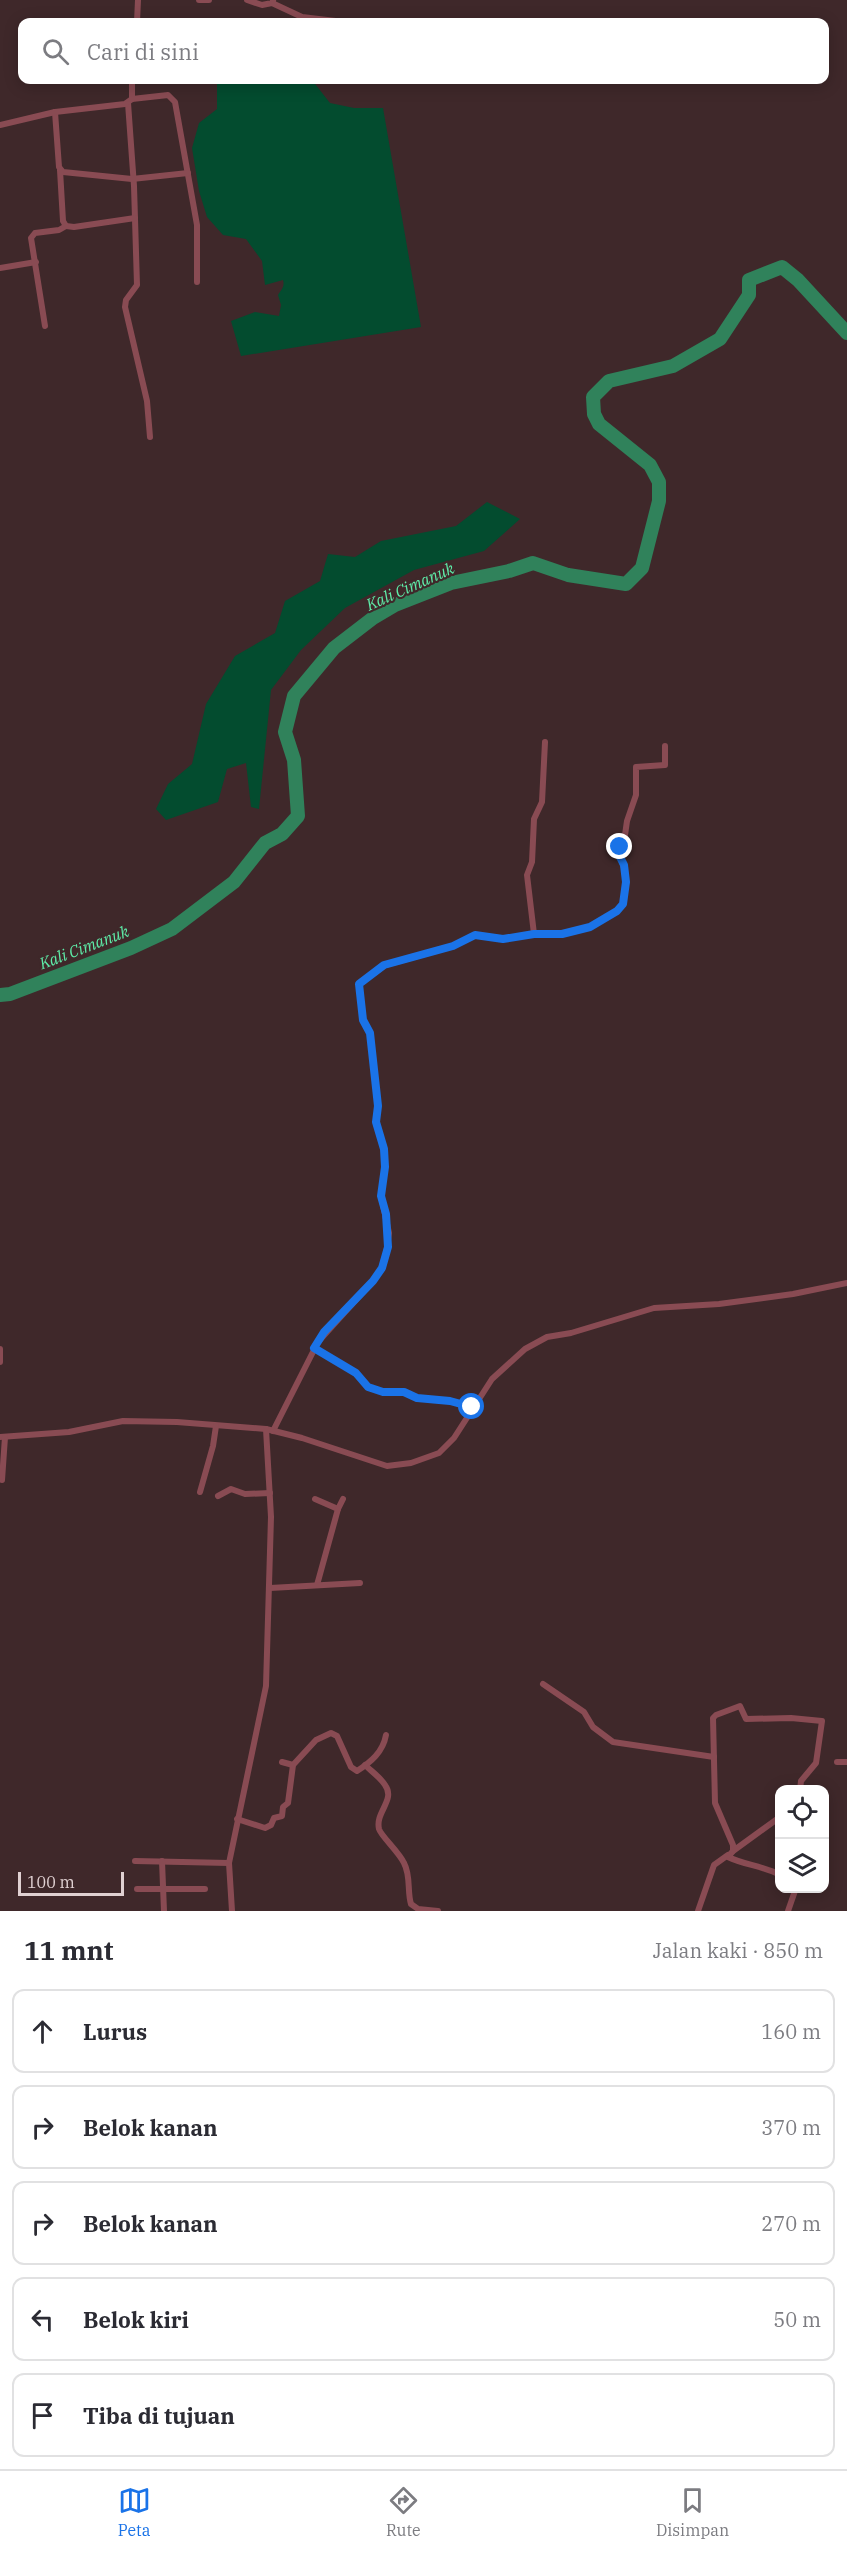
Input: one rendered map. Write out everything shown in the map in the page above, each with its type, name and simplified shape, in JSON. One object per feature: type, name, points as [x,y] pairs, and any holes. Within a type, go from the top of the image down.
[{"type":"street","points":[[137,18],[138,0]]},
{"type":"street","points":[[200,0],[209,0]]},
{"type":"street","points":[[247,0],[262,5],[272,2],[302,16],[316,18]]},
{"type":"street","points":[[132,84],[132,179],[137,285],[126,300],[124,307],[147,400],[150,437]]},
{"type":"street","points":[[0,125],[54,112],[117,106],[130,101],[168,95],[174,99],[181,127],[197,225],[197,282]]},
{"type":"street","points":[[54,112],[63,221],[66,226]]},
{"type":"street","points":[[60,170],[132,179],[188,173]]},
{"type":"street","points":[[45,326],[32,235],[59,230],[66,226],[135,218]]},
{"type":"street","points":[[0,268],[36,262]]},
{"type":"street","points":[[534,934],[527,875],[532,862],[534,819],[542,802],[545,742]]},
{"type":"street","points":[[232,1911],[229,1863],[266,1686],[270,1588],[269,1430],[324,1332],[373,1281],[382,1268],[386,1255],[388,1233],[381,1196],[385,1167],[384,1149],[376,1119],[378,1110],[370,1033],[363,1020],[358,987],[363,980],[384,965],[453,946],[471,936],[503,939],[534,934],[562,934],[590,927],[617,911],[623,904],[625,875],[619,852],[624,842],[627,821],[636,795],[636,767],[665,765],[664,746]]},
{"type":"street","points":[[2,1480],[2,1437],[69,1432],[123,1421],[177,1422],[269,1430],[302,1438],[387,1466],[424,1460],[439,1453],[454,1438],[492,1379],[516,1356],[548,1337],[571,1333],[654,1308],[719,1304],[793,1294],[843,1284]]},
{"type":"street","points":[[314,1348],[356,1373],[368,1387],[383,1392],[404,1392],[417,1398],[450,1401],[472,1407]]},
{"type":"street","points":[[0,1349],[0,1362]]},
{"type":"street","points":[[200,1492],[216,1426]]},
{"type":"street","points":[[218,1496],[231,1489],[245,1494],[270,1493]]},
{"type":"street","points":[[315,1499],[338,1509]]},
{"type":"street","points":[[317,1585],[338,1509],[343,1499]]},
{"type":"street","points":[[270,1588],[360,1583]]},
{"type":"street","points":[[543,1684],[584,1712],[593,1727],[613,1742],[714,1757]]},
{"type":"street","points":[[775,1872],[729,1858],[730,1853],[715,1803],[713,1718],[717,1713],[740,1706],[745,1718],[819,1720],[823,1725],[816,1763],[801,1781],[801,1785]]},
{"type":"street","points":[[237,1819],[265,1828],[271,1825],[274,1818],[282,1816],[283,1807],[288,1803],[293,1765],[316,1740],[331,1733],[337,1736],[352,1770],[357,1771],[381,1750],[386,1736]]},
{"type":"street","points":[[282,1762],[293,1765]]},
{"type":"street","points":[[837,1762],[847,1762]]},
{"type":"street","points":[[365,1765],[387,1788],[388,1800],[381,1812],[379,1827],[382,1834],[394,1845],[406,1865],[411,1904],[418,1909],[438,1911]]},
{"type":"street","points":[[698,1911],[714,1864],[775,1821]]},
{"type":"street","points":[[135,1861],[229,1863]]},
{"type":"street","points":[[162,1861],[161,1889],[164,1895],[164,1911]]},
{"type":"street","points":[[137,1889],[205,1890]]},
{"type":"street","points":[[788,1911],[794,1893]]},
{"type":"green space","points":[[217,84],[315,84],[330,103],[354,108],[383,108],[421,327],[241,356],[231,321],[255,312],[279,316],[281,305],[278,295],[283,280],[265,285],[262,261],[246,239],[223,235],[207,217],[199,191],[192,148],[199,123],[217,109]]},
{"type":"green space","points":[[487,502],[520,519],[484,551],[414,570],[345,608],[301,650],[271,690],[259,809],[251,807],[246,763],[227,769],[218,802],[166,820],[156,809],[168,784],[192,764],[206,704],[235,656],[275,633],[285,601],[320,581],[328,554],[355,557],[381,541],[456,526]]},
{"type":"waterway","name":"Kali Cimanuk","points":[[0,995],[10,994],[131,948],[172,929],[234,882],[265,843],[282,834],[298,816],[294,760],[285,732],[294,696],[334,648],[373,618],[395,605],[451,583],[509,571],[533,563],[568,575],[626,584],[642,568],[659,501],[659,482],[650,465],[599,424],[594,414],[593,397],[609,381],[673,366],[720,339],[749,295],[749,280],[782,267],[798,280],[847,333]]},
{"type":"route","points":[[472,1407],[450,1401],[417,1398],[404,1392],[383,1392],[368,1387],[356,1373],[314,1348],[324,1332],[373,1281],[382,1268],[388,1247],[386,1214],[381,1202],[385,1167],[384,1149],[376,1122],[378,1106],[370,1033],[363,1020],[358,987],[363,980],[384,965],[424,952],[453,946],[471,936],[503,939],[534,934],[562,934],[590,927],[617,911],[623,904],[626,882],[624,865],[619,855],[620,847]]}]
